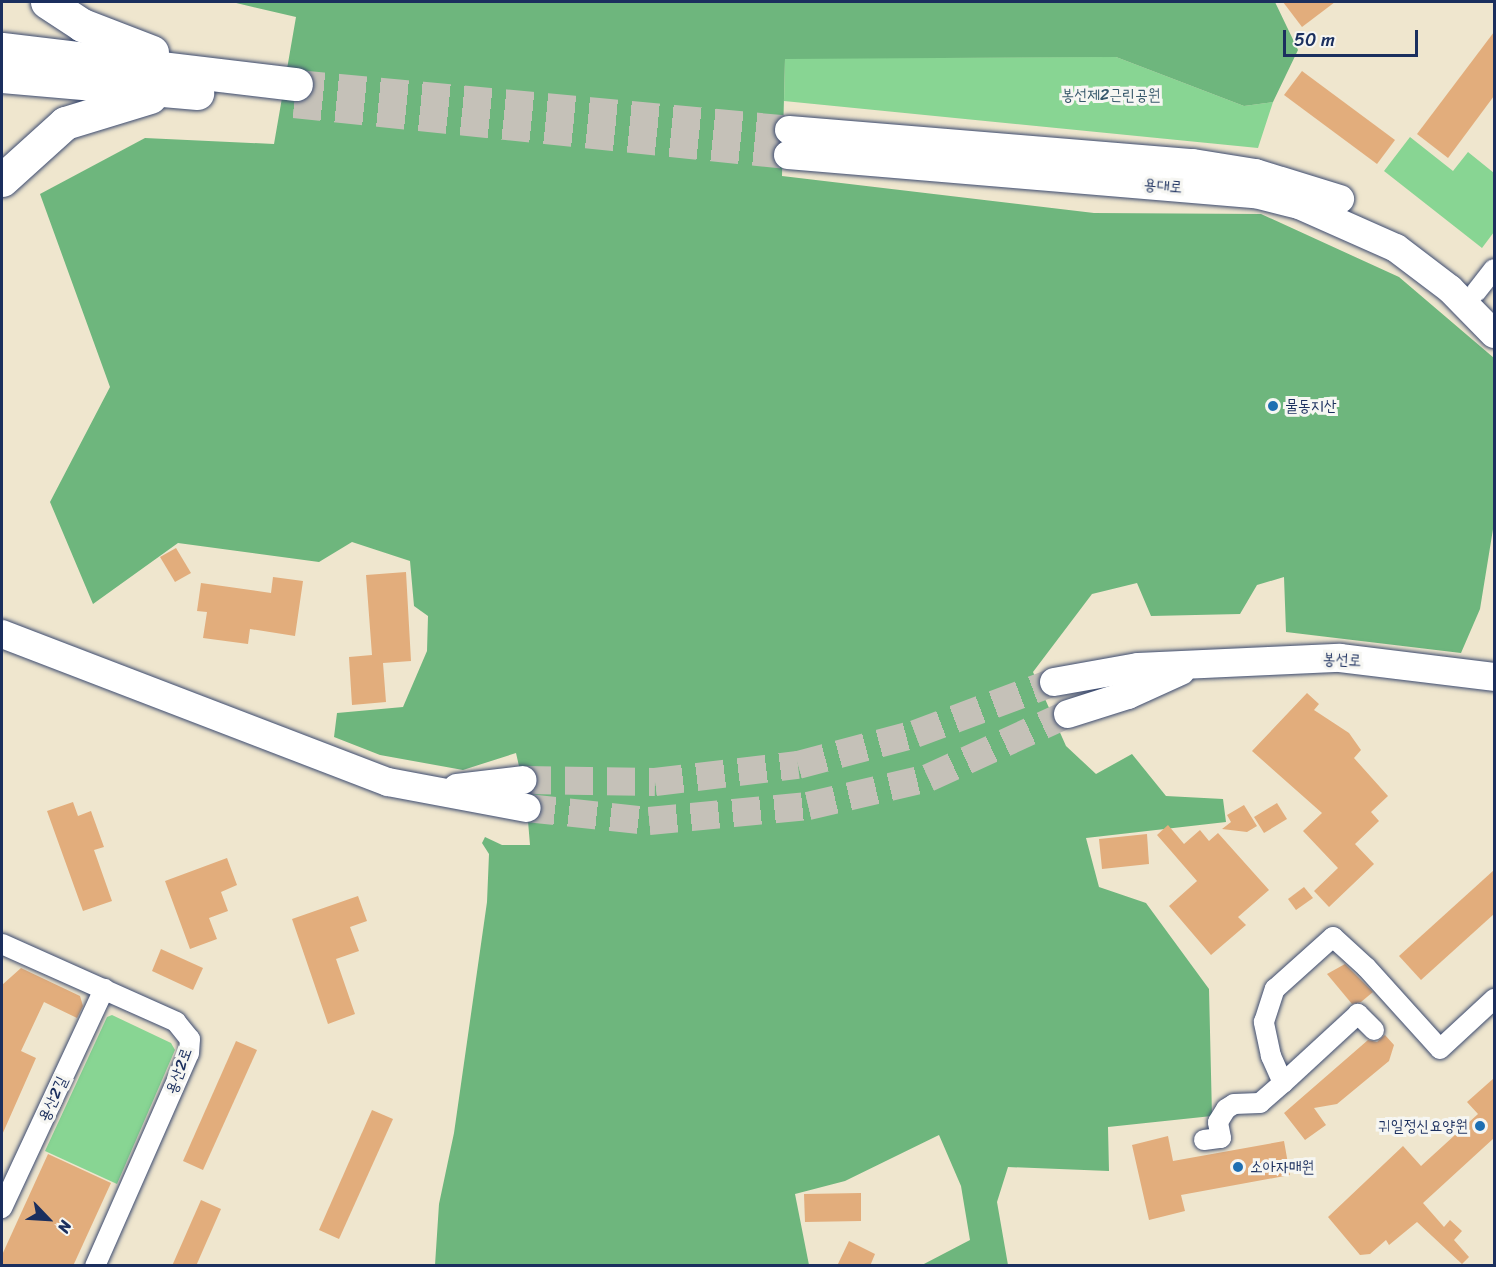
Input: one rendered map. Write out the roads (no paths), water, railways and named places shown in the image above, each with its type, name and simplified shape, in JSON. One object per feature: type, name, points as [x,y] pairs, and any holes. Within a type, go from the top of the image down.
[{"type":"highway","points":[[47,2],[82,25],[204,83]]},
{"type":"highway","points":[[17,64],[295,94]]},
{"type":"highway","points":[[2,180],[65,123],[143,97],[204,83]]},
{"type":"street","name":"용대로","points":[[1485,301],[1396,229],[1353,204],[1255,173],[1037,148],[789,142],[1255,194],[1299,205],[1396,248],[1450,289],[1494,334]]},
{"type":"street","points":[[1485,301],[1494,269]]},
{"type":"street","points":[[2,634],[335,764],[388,782],[527,808]]},
{"type":"street","name":"봉선로","points":[[1188,668],[1277,659],[1340,658],[1494,677]]},
{"type":"street","points":[[1054,682],[1116,669],[1188,668]]},
{"type":"street","points":[[1068,714],[1128,695],[1188,668]]},
{"type":"street","points":[[440,790],[523,780]]},
{"type":"street","points":[[1283,1083],[1271,1056],[1264,1022],[1275,989],[1333,937],[1366,967],[1440,1050],[1494,999]]},
{"type":"street","name":"용산2로","points":[[2,944],[176,1022],[187,1033],[190,1046],[95,1266]]},
{"type":"street","name":"용산2길","points":[[2,1208],[104,989]]},
{"type":"street","points":[[1204,1140],[1221,1138],[1218,1122],[1226,1109],[1234,1104],[1260,1103],[1358,1014],[1374,1030]]},
{"type":"tunnel","points":[[296,84],[789,130]]},
{"type":"tunnel","points":[[294,104],[788,155]]},
{"type":"tunnel","points":[[523,780],[655,782],[798,765],[915,734],[1054,682]]},
{"type":"tunnel","points":[[527,808],[649,821],[808,806],[928,778],[1068,714]]},
{"type":"place","name":"물동지산","points":[[1273,406]]},
{"type":"place","name":"귀일정신요양원","points":[[1480,1126]]},
{"type":"place","name":"소아자매원","points":[[1238,1167]]},
{"type":"park label","name":"봉선제2근린공원","points":[[1111,95]]}]
